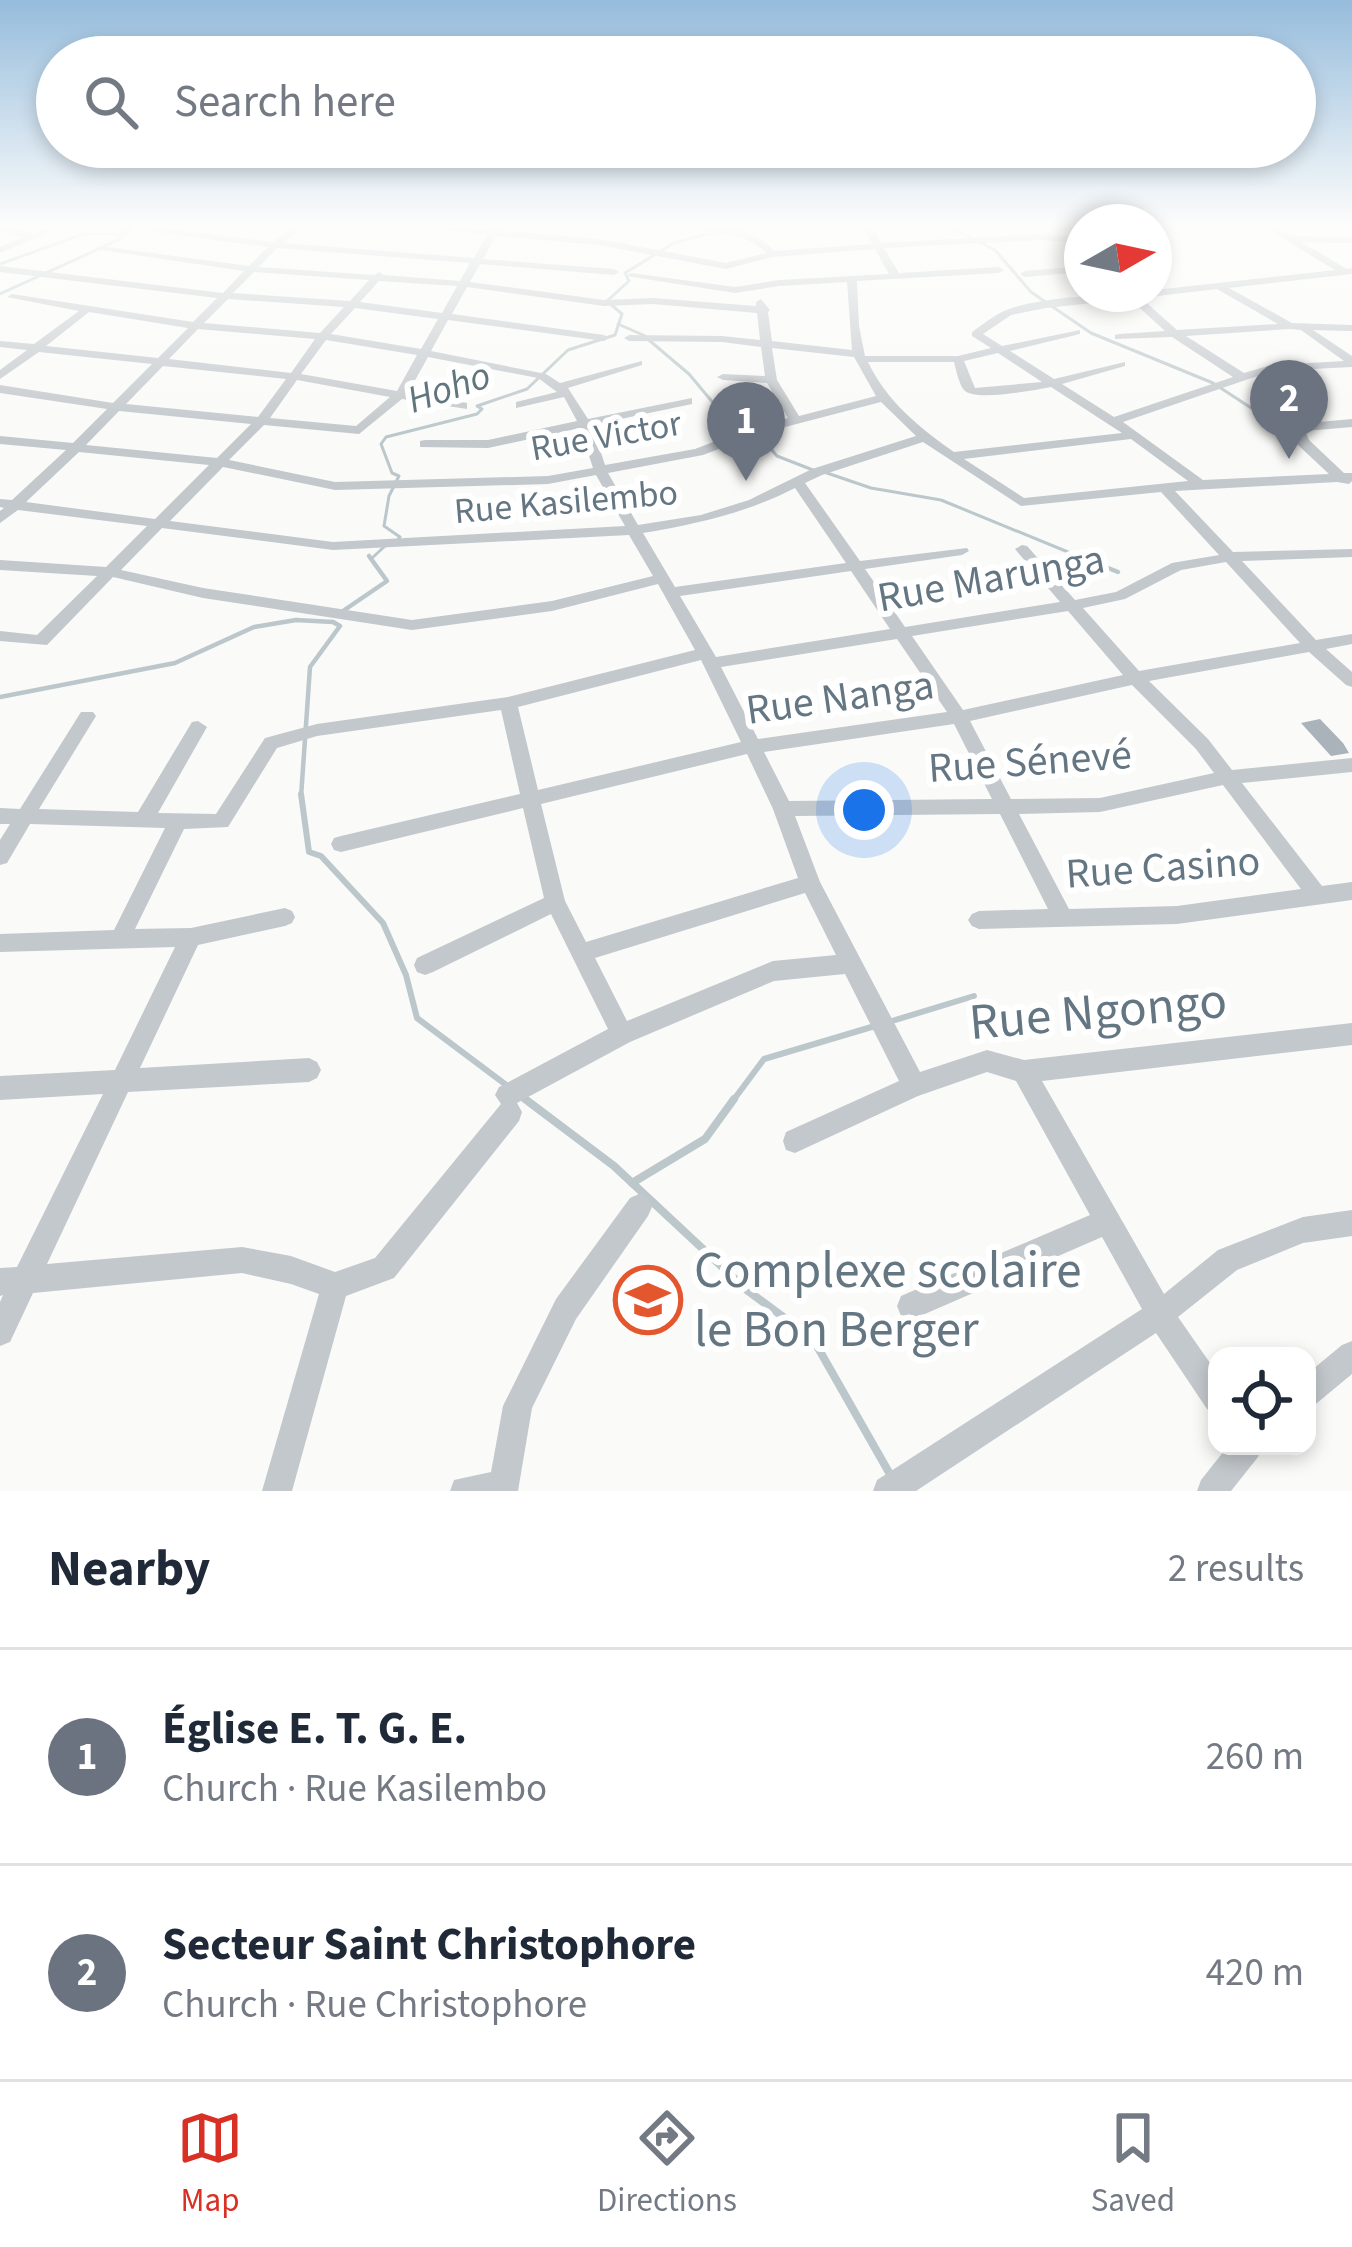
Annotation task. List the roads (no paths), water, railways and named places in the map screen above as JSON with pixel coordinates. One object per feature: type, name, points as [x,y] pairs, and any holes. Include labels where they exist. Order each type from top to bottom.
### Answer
[{"type":"street","points":[[216,295],[352,304],[604,338]]},
{"type":"street","points":[[0,636],[41,641],[264,418],[323,337],[363,295]]},
{"type":"street","points":[[0,389],[116,407],[358,430],[401,394],[460,295]]},
{"type":"street","points":[[545,295],[608,303],[765,310]]},
{"type":"street","points":[[758,295],[765,310],[771,380],[795,420]]},
{"type":"street","points":[[854,295],[860,357],[883,398],[927,437],[1021,502],[1200,484],[1348,481]]},
{"type":"street","points":[[1234,295],[1290,326]]},
{"type":"street","points":[[0,519],[7,504],[74,450],[226,296]]},
{"type":"street","points":[[11,298],[197,326],[323,337],[538,374],[563,390],[585,424],[601,473],[708,658],[783,809],[810,884],[914,1086]]},
{"type":"street","points":[[1064,304],[1008,313],[976,334],[1134,435],[1200,484]]},
{"type":"street","points":[[0,376],[85,311]]},
{"type":"street","points":[[1151,312],[1175,334],[1240,376]]},
{"type":"street","points":[[1119,337],[1290,326],[1352,328]]},
{"type":"street","points":[[1304,328],[1352,362]]},
{"type":"street","points":[[629,338],[766,344],[860,357],[958,359],[994,347],[1076,332]]},
{"type":"street","points":[[0,344],[297,377],[463,406]]},
{"type":"street","points":[[958,359],[970,392],[1050,385],[1121,364]]},
{"type":"street","points":[[1111,422],[1271,368],[1352,362]]},
{"type":"street","name":"Rue Victor","points":[[520,405],[638,363]]},
{"type":"street","name":"Rue Victor","points":[[723,377],[771,380]]},
{"type":"street","name":"Rue Victor","points":[[0,440],[219,462],[335,486],[548,480],[601,473],[883,398]]},
{"type":"street","name":"Rue Victor","points":[[425,444],[488,443],[688,401]]},
{"type":"street","points":[[1348,481],[1303,442],[1297,428],[1352,423]]},
{"type":"street","points":[[954,456],[1134,435]]},
{"type":"street","name":"Rue Kasilembo","points":[[7,504],[333,546],[634,530],[703,519],[927,437]]},
{"type":"street","points":[[798,482],[959,717],[1063,915]]},
{"type":"street","points":[[1166,489],[1313,647],[1352,681]]},
{"type":"street","points":[[1022,549],[1069,607],[1202,744],[1316,894]]},
{"type":"street","points":[[0,565],[110,572],[412,625],[668,585],[962,550]]},
{"type":"street","name":"Rue Marunga","points":[[178,821],[221,823],[271,743],[317,730],[508,703],[708,658],[1069,607],[1120,596],[1177,566],[1232,557],[1352,553]]},
{"type":"street","name":"Rue Nanga","points":[[341,844],[750,747],[959,717],[1135,678],[1352,639]]},
{"type":"street","points":[[508,703],[555,902],[622,1034]]},
{"type":"street","points":[[0,857],[86,716]]},
{"type":"street","points":[[143,821],[198,728]]},
{"type":"street","name":"Rue Sénevé","points":[[783,809],[1100,805],[1224,778],[1352,764]]},
{"type":"street","points":[[0,816],[178,821],[120,939]]},
{"type":"street","points":[[580,953],[810,884]]},
{"type":"street","name":"Rue Casino","points":[[980,920],[1177,915],[1352,891]]},
{"type":"street","points":[[425,965],[555,902]]},
{"type":"street","points":[[0,943],[191,937],[285,917]]},
{"type":"street","points":[[0,1332],[13,1282],[191,937]]},
{"type":"street","points":[[13,1282],[242,1260],[335,1286],[384,1268],[512,1097],[622,1034],[772,971],[849,964]]},
{"type":"street","name":"Rue Ngongo","points":[[795,1141],[914,1086],[987,1061],[1024,1072],[1352,1034]]},
{"type":"street","points":[[0,1088],[309,1070]]},
{"type":"street","points":[[1024,1072],[1160,1314],[1208,1386]]},
{"type":"street","points":[[465,1491],[503,1488],[518,1406],[566,1310],[639,1208]]},
{"type":"street","points":[[911,1306],[1108,1221]]},
{"type":"street","points":[[896,1485],[1160,1314],[1228,1259],[1303,1230],[1352,1223]]},
{"type":"street","points":[[277,1491],[335,1286]]},
{"type":"street","points":[[1316,1385],[1352,1355]]},
{"type":"street","points":[[1212,1491],[1239,1455]]},
{"type":"waterway","name":"Hoho","points":[[614,295],[607,301],[622,314],[619,324]]},
{"type":"waterway","points":[[1035,295],[1091,333],[1213,383],[1265,417]]},
{"type":"waterway","name":"Hoho","points":[[396,542],[400,537],[384,526],[389,496],[399,476],[392,473],[381,444],[386,437],[477,414],[482,409],[477,406],[527,389],[568,350],[615,335],[619,324]]},
{"type":"waterway","points":[[619,324],[643,335],[689,374],[730,423],[758,434],[777,456],[813,470]]},
{"type":"waterway","points":[[824,472],[871,488],[941,500],[1085,559]]},
{"type":"waterway","name":"Hoho","points":[[371,559],[385,546]]},
{"type":"waterway","points":[[1078,556],[1118,572]]},
{"type":"waterway","name":"Hoho","points":[[340,613],[387,581],[371,559]]},
{"type":"waterway","name":"Hoho","points":[[0,697],[175,663],[254,627],[296,620],[333,622],[340,626],[310,667],[301,795]]},
{"type":"waterway","points":[[301,795],[309,852],[321,856],[383,923],[406,975],[417,1018],[509,1087]]},
{"type":"waterway","points":[[892,1021],[974,996]]},
{"type":"waterway","points":[[732,1102],[764,1059],[875,1026]]},
{"type":"waterway","points":[[523,1098],[529,1102]]},
{"type":"waterway","points":[[525,1099],[529,1102]]},
{"type":"waterway","points":[[632,1183],[705,1139],[734,1099]]},
{"type":"waterway","points":[[529,1102],[632,1183]]},
{"type":"waterway","points":[[632,1183],[748,1291],[813,1339],[891,1476]]},
{"type":"place","name":"Secteur Saint Christophore","points":[[1289,459]]},
{"type":"place","name":"Église E. T. G. E.","points":[[746,481]]},
{"type":"place","name":"Complexe scolaire le Bon Berger","points":[[648,1300]]}]
